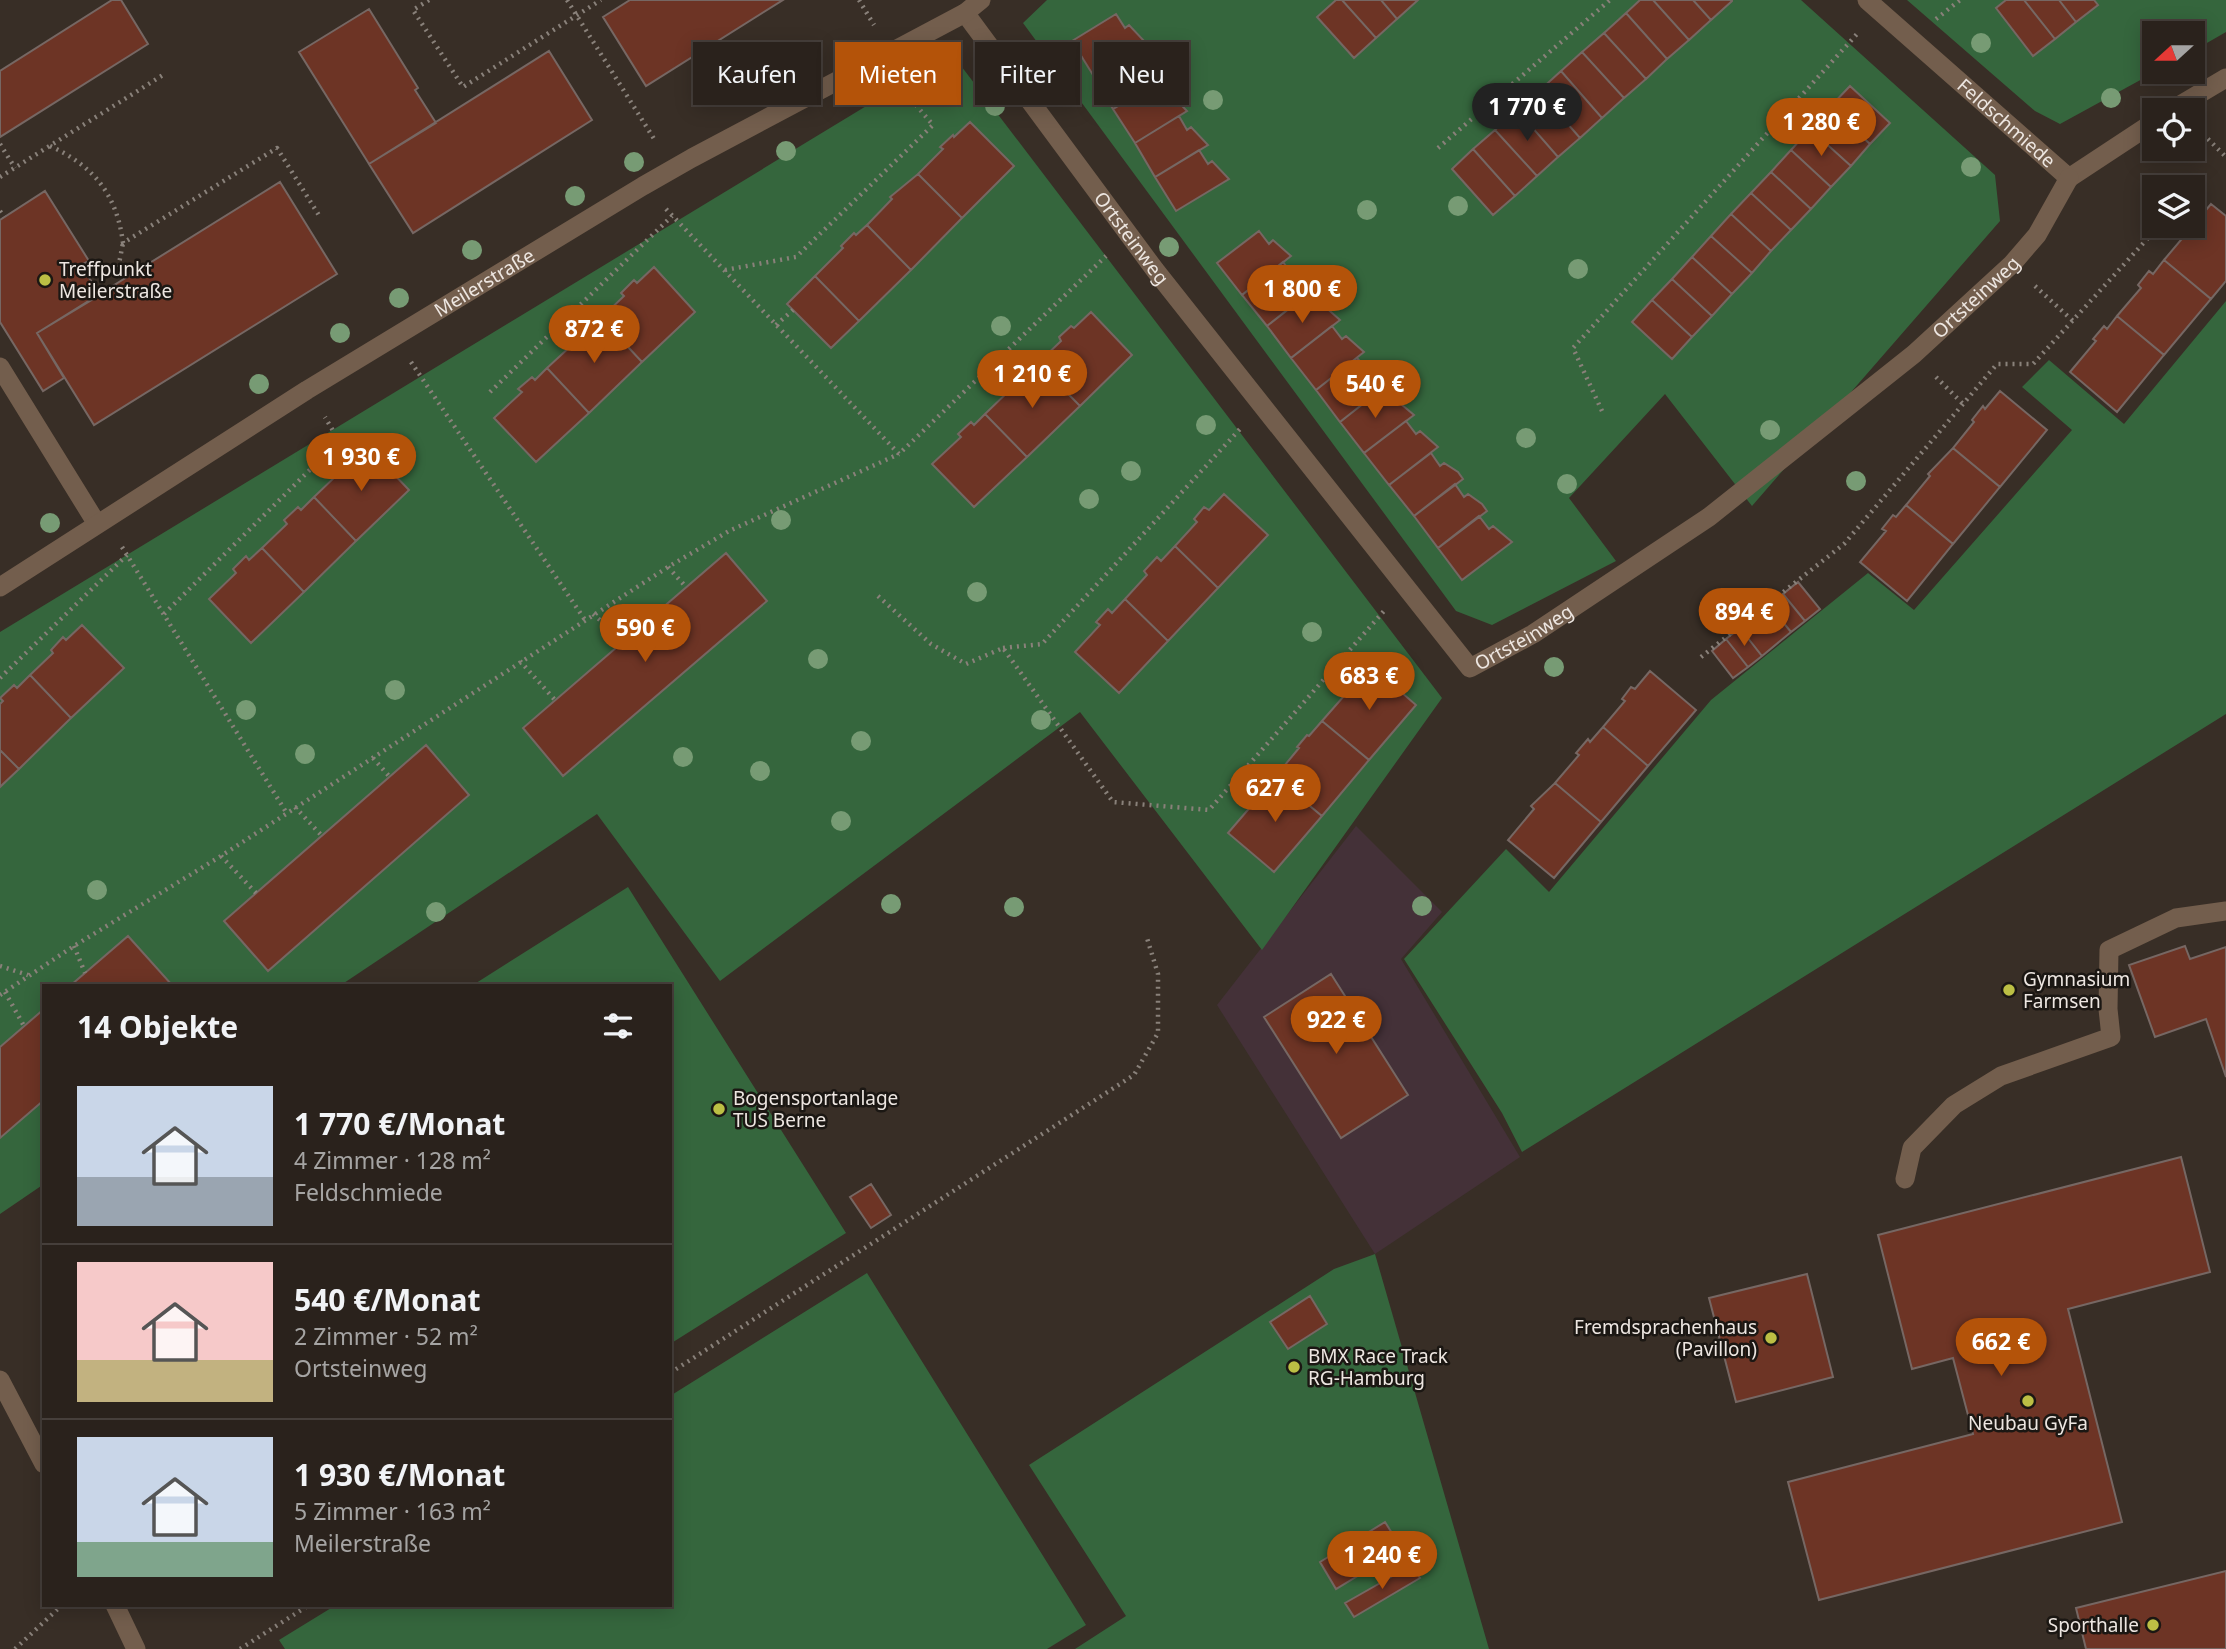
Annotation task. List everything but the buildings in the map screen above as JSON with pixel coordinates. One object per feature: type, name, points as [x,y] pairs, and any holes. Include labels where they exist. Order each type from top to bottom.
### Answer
[{"type":"street","name":"Meilerstraße","points":[[911,42],[965,13],[981,0]]},
{"type":"street","name":"Feldschmiede","points":[[1873,5],[2068,178],[2142,130]]},
{"type":"street","name":"Ortsteinweg","points":[[965,13],[1129,234],[1470,668],[1533,634],[1709,517],[1914,354],[2012,264],[2037,235],[2068,178]]},
{"type":"street","points":[[2192,98],[2226,78]]},
{"type":"street","name":"Meilerstraße","points":[[0,587],[307,390],[643,186],[835,82]]},
{"type":"street","points":[[0,367],[101,522]]},
{"type":"street","points":[[1905,1179],[1912,1148],[1954,1105],[2001,1076],[2111,1037],[2108,1009],[2109,950],[2176,918],[2226,911]]},
{"type":"street","points":[[0,1380],[42,1461]]},
{"type":"street","points":[[116,1607],[136,1649]]},
{"type":"path","points":[[429,0],[413,10],[463,88],[601,0]]},
{"type":"path","points":[[567,0],[672,169]]},
{"type":"path","points":[[1437,148],[1610,0]]},
{"type":"path","points":[[1602,411],[1573,348],[1873,5]]},
{"type":"path","points":[[0,177],[163,75]]},
{"type":"path","points":[[724,271],[796,257],[933,125],[916,105]]},
{"type":"path","points":[[2205,135],[2226,157]]},
{"type":"path","points":[[0,144],[15,168]]},
{"type":"path","points":[[50,146],[86,166],[113,203],[121,226],[123,243],[117,274]]},
{"type":"path","points":[[123,243],[276,148],[320,216]]},
{"type":"path","points":[[643,186],[899,454]]},
{"type":"path","points":[[0,211],[4,217]]},
{"type":"path","points":[[490,392],[672,216]]},
{"type":"path","points":[[24,1026],[2,994],[74,946],[221,856],[667,567],[729,531],[899,454],[1129,234]]},
{"type":"path","points":[[1701,657],[1844,544],[1997,364],[2034,364],[2148,238]]},
{"type":"path","points":[[2012,264],[2073,321]]},
{"type":"path","points":[[776,325],[793,310]]},
{"type":"path","points":[[395,338],[585,620]]},
{"type":"path","points":[[164,614],[339,441],[307,390]]},
{"type":"path","points":[[877,596],[931,644],[966,664],[1003,648],[1042,644],[1262,405]]},
{"type":"path","points":[[101,522],[127,555],[286,813]]},
{"type":"path","points":[[0,678],[127,555]]},
{"type":"path","points":[[667,567],[686,587]]},
{"type":"path","points":[[1003,648],[1113,802],[1209,810],[1406,587]]},
{"type":"path","points":[[593,614],[624,641]]},
{"type":"path","points":[[520,661],[555,700]]},
{"type":"path","points":[[373,758],[390,776]]},
{"type":"path","points":[[295,807],[322,836]]},
{"type":"path","points":[[221,856],[256,892]]},
{"type":"path","points":[[672,1372],[1134,1075],[1158,1032],[1158,974],[1147,938]]},
{"type":"path","points":[[74,946],[85,973]]},
{"type":"path","points":[[0,966],[29,976]]},
{"type":"path","points":[[15,1649],[60,1607]]},
{"type":"path","points":[[240,1649],[306,1607]]},
{"type":"shaded area","points":[[1356,826],[1442,912],[1401,959],[1520,1157],[1375,1254],[1217,1005]]},
{"type":"green space","points":[[1047,0],[1801,0],[1995,175],[2000,221],[1752,506],[1665,394],[1569,498],[1616,561],[1492,625],[1456,611],[1080,100],[1080,42],[1037,42],[1023,23]]},
{"type":"green space","points":[[1907,0],[2226,0],[2226,32],[2205,44],[2205,21],[2142,21],[2142,79],[2060,124],[2035,111]]},
{"type":"green space","points":[[961,66],[975,84],[975,105],[991,105],[1442,698],[1262,950],[1080,712],[720,981],[597,814],[342,984],[42,984],[42,1185],[0,1214],[0,632],[868,105],[961,105]]},
{"type":"green space","points":[[2226,301],[2226,714],[1522,1152],[1502,1113],[1404,959],[1506,849],[1549,892],[1711,700],[1868,573],[1914,610],[2072,430],[2022,387],[2049,360],[2124,424]]},
{"type":"green space","name":"Bogensportanlage TUS Berne","points":[[628,887],[846,1233],[672,1343],[672,984],[475,984]]},
{"type":"green space","name":"BMX Race Track RG-Hamburg","points":[[1375,1254],[1489,1649],[1075,1649],[1126,1616],[1029,1465],[1334,1269]]},
{"type":"green space","points":[[867,1273],[1086,1625],[1047,1649],[285,1649],[279,1640],[333,1607],[672,1607],[672,1395]]},
{"type":"place","name":"Treffpunkt Meilerstraße","points":[[45,280]]},
{"type":"place","name":"Gymnasium Farmsen","points":[[2009,990]]},
{"type":"place","name":"Bogensportanlage TUS Berne","points":[[719,1109]]},
{"type":"place","name":"Fremdsprachenhaus (Pavillon)","points":[[1771,1338]]},
{"type":"place","name":"BMX Race Track RG-Hamburg","points":[[1294,1367]]},
{"type":"place","name":"Neubau GyFa","points":[[2028,1401]]},
{"type":"place","name":"Sporthalle","points":[[2153,1625]]}]
